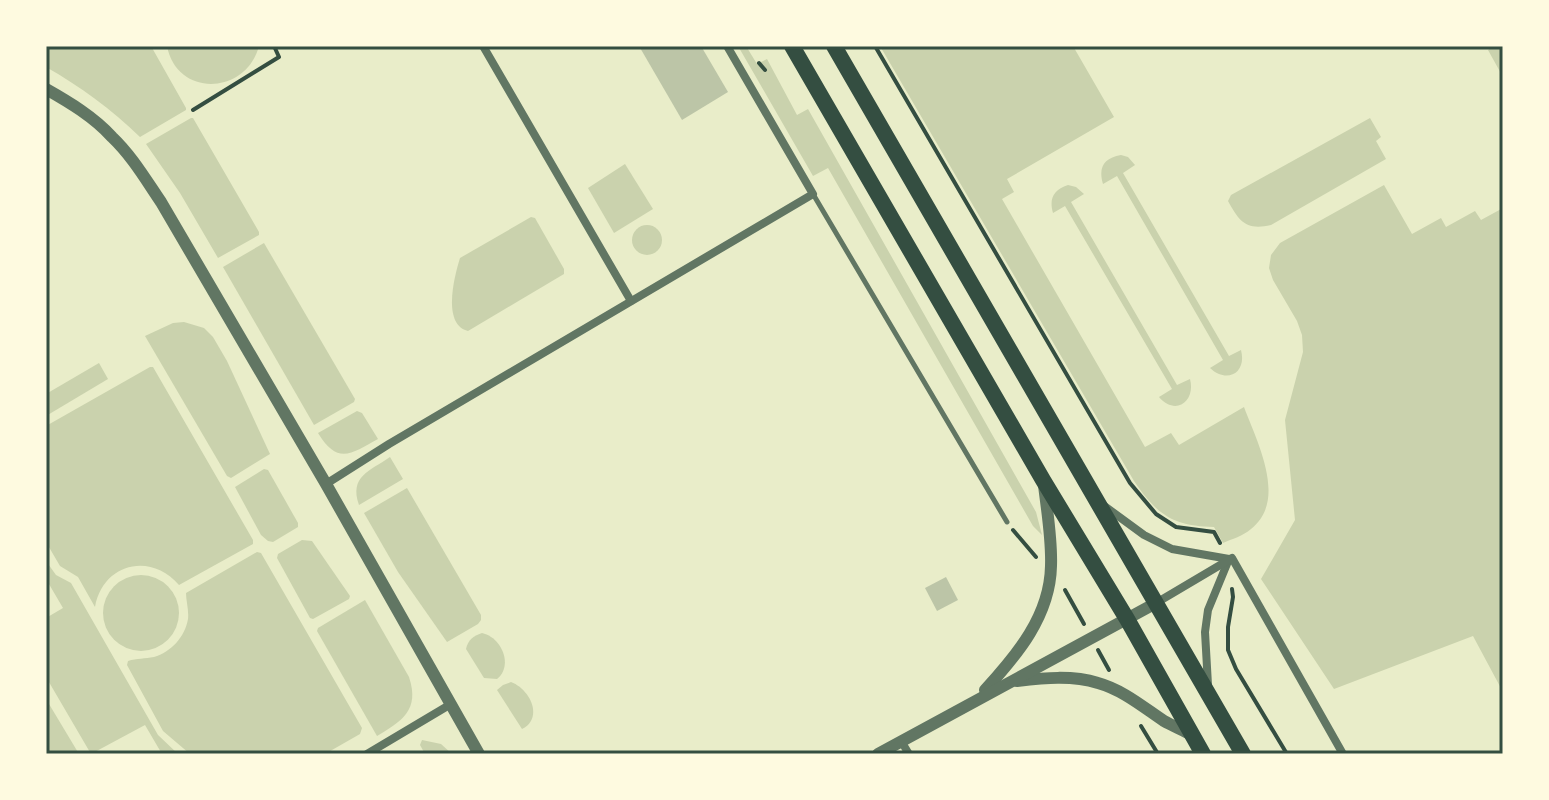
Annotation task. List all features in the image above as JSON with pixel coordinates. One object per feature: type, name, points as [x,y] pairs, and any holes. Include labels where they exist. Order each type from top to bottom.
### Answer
[{"type":"main road","points":[[792,46],[1203,754]]},
{"type":"main road","points":[[834,46],[1243,754]]},
{"type":"street","points":[[483,46],[631,301]]},
{"type":"street","points":[[326,484],[813,194],[727,46]]},
{"type":"street","points":[[46,89],[110,134],[140,170],[170,216],[479,754]]},
{"type":"street","points":[[977,698],[1023,647],[1044,605],[1051,563],[1043,480]]},
{"type":"street","points":[[1096,500],[1144,535],[1172,549],[1232,558],[1343,754]]},
{"type":"street","points":[[878,754],[1156,603],[1229,559]]},
{"type":"street","points":[[1209,696],[1205,632],[1208,610],[1229,559]]},
{"type":"street","points":[[1010,681],[1062,678],[1100,683],[1192,735]]},
{"type":"street","points":[[367,754],[451,704]]},
{"type":"street","points":[[901,741],[909,754]]},
{"type":"lane","points":[[813,194],[1007,522]]},
{"type":"path","points":[[193,110],[279,57],[274,46]]},
{"type":"path","points":[[875,46],[1130,483],[1156,514],[1176,527],[1214,532],[1229,559],[1233,597],[1228,650],[1236,669],[1287,754]]},
{"type":"path","points":[[759,63],[765,70]]},
{"type":"path","points":[[1145,732],[1158,754]]},
{"type":"green space","points":[[46,46],[151,46],[186,110],[140,137],[95,99],[46,67]]},
{"type":"green space","points":[[167,46],[259,46],[252,62],[241,74],[212,84],[197,82],[184,75],[173,63]]},
{"type":"green space","points":[[738,46],[746,46],[757,64],[767,59],[797,115],[808,109],[1036,512],[1042,535],[1033,526],[828,168],[813,176]]},
{"type":"green space","points":[[880,46],[1073,46],[1114,117],[1007,179],[1014,192],[1002,199],[1145,447],[1171,433],[1179,445],[1244,407],[1262,453],[1268,487],[1262,517],[1248,531],[1223,543],[1214,527],[1177,521],[1159,510],[1142,493]]},
{"type":"green space","points":[[1503,46],[1503,77],[1488,50]]},
{"type":"green space","points":[[191,118],[259,232],[259,235],[218,258],[180,193],[146,144]]},
{"type":"green space","points":[[1370,118],[1381,137],[1376,141],[1386,159],[1271,225],[1255,227],[1244,223],[1236,214],[1228,201],[1231,195]]},
{"type":"green space","points":[[1128,157],[1135,165],[1123,173],[1229,356],[1241,350],[1241,365],[1234,374],[1223,375],[1210,368],[1223,360],[1117,176],[1103,184],[1101,173],[1104,164],[1110,158]]},
{"type":"green space","points":[[625,164],[653,209],[614,233],[588,188]]},
{"type":"green space","points":[[1068,185],[1084,194],[1071,202],[1177,385],[1190,379],[1190,394],[1183,404],[1171,405],[1159,397],[1172,389],[1065,206],[1053,213],[1053,196]]},
{"type":"green space","points":[[1384,185],[1412,234],[1441,218],[1446,227],[1475,211],[1481,220],[1503,208],[1503,692],[1473,636],[1334,689],[1261,579],[1295,520],[1285,420],[1303,352],[1297,321],[1269,268],[1271,255],[1280,243]]},
{"type":"green space","points":[[531,217],[535,218],[564,274],[468,331],[460,327],[452,310],[452,299],[460,258]]},
{"type":"green space","points":[[647,225],[658,229],[662,240],[658,251],[647,255],[636,251],[632,240],[636,229]]},
{"type":"green space","points":[[264,243],[355,399],[314,425],[223,267]]},
{"type":"green space","points":[[184,322],[204,328],[213,337],[270,454],[231,478],[145,336],[173,323]]},
{"type":"green space","points":[[99,363],[108,379],[46,416],[46,394]]},
{"type":"green space","points":[[153,367],[253,544],[179,585],[155,568],[130,567],[108,580],[95,607],[78,577],[60,566],[46,542],[46,426]]},
{"type":"green space","points":[[357,411],[362,413],[378,439],[346,454],[332,450],[318,433]]},
{"type":"green space","points":[[390,457],[403,479],[359,505],[359,481]]},
{"type":"green space","points":[[264,469],[268,470],[298,523],[298,527],[273,542],[261,535],[235,487]]},
{"type":"green space","points":[[407,488],[481,615],[478,624],[447,642],[398,572],[364,513]]},
{"type":"green space","points":[[302,540],[312,541],[350,596],[313,619],[277,558],[278,554]]},
{"type":"green space","points":[[257,552],[261,553],[362,728],[360,734],[325,754],[190,754],[163,731],[127,665],[128,661],[154,657],[171,648],[186,626],[186,593]]},
{"type":"green space","points":[[46,561],[56,575],[71,583],[158,735],[178,754],[162,754],[145,725],[91,754],[46,677],[46,618],[63,608],[46,579]]},
{"type":"green space","points":[[141,575],[156,578],[168,586],[176,598],[179,613],[176,628],[168,640],[156,648],[141,651],[126,648],[114,640],[106,628],[103,613],[106,598],[114,586],[126,578]]},
{"type":"green space","points":[[365,600],[409,677],[412,688],[406,713],[377,736],[317,631]]},
{"type":"green space","points":[[482,633],[495,640],[503,652],[504,666],[497,679],[484,678],[466,649],[471,639]]},
{"type":"green space","points":[[511,682],[524,691],[532,704],[532,718],[522,729],[497,690]]},
{"type":"green space","points":[[46,699],[79,754],[46,754]]},
{"type":"green space","points":[[422,740],[441,744],[452,754],[425,754],[420,745]]},
{"type":"building","points":[[639,46],[701,46],[728,92],[682,120]]},
{"type":"building","points":[[946,577],[958,600],[937,611],[925,588]]}]
